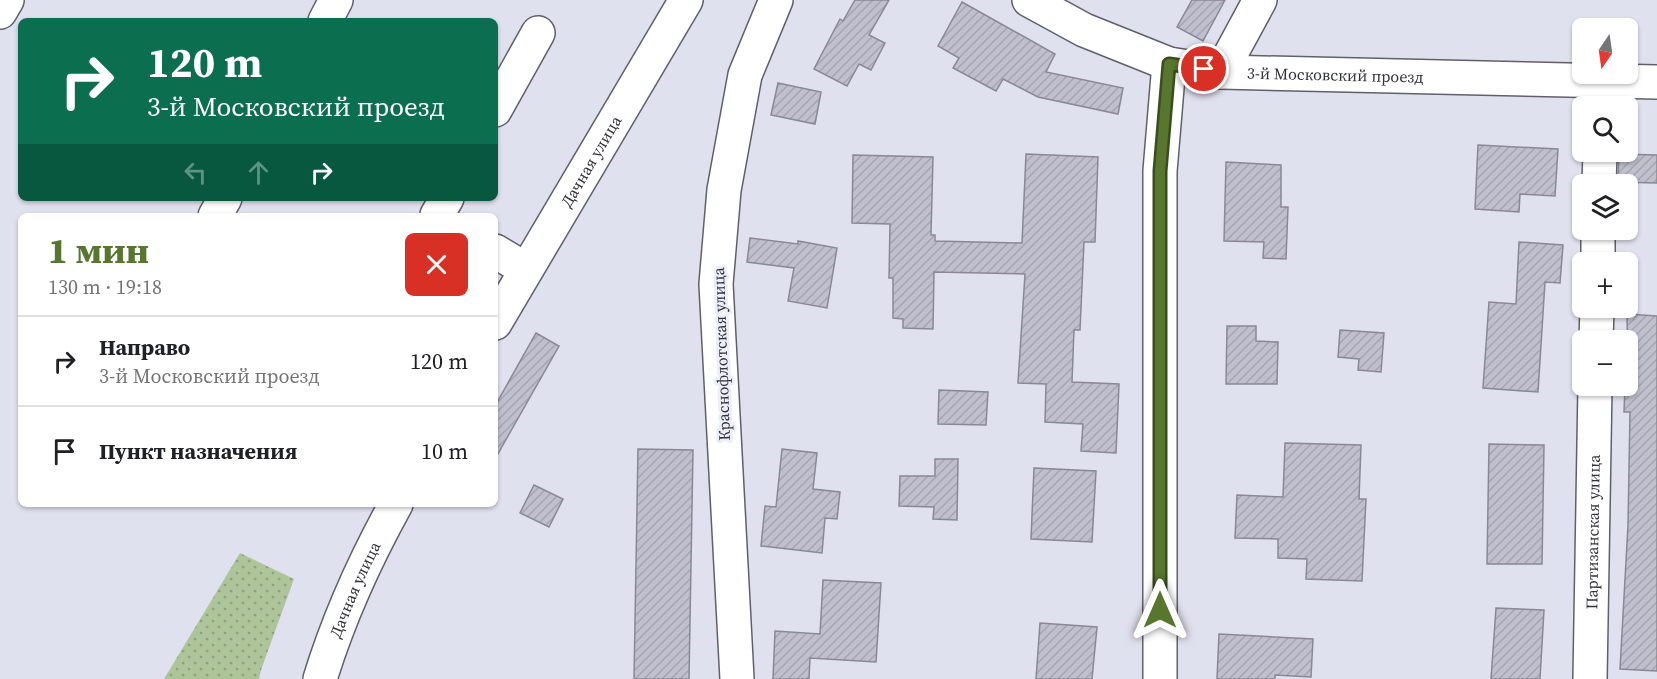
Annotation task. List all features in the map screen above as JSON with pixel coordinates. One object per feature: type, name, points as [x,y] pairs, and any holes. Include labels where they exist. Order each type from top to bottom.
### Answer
[{"type":"street","points":[[0,12],[7,0]]},
{"type":"street","points":[[327,18],[336,0]]},
{"type":"street","name":"Дачная улица","points":[[498,318],[686,0]]},
{"type":"street","name":"Краснофлотская улица","points":[[737,679],[716,284],[724,190],[745,75],[776,0]]},
{"type":"street","name":"3-й Московский проезд","points":[[1029,0],[1084,30],[1169,64],[1221,72],[1601,94],[1657,82]]},
{"type":"street","points":[[1221,72],[1260,0]]},
{"type":"street","points":[[498,105],[538,33]]},
{"type":"street","points":[[1160,679],[1160,171],[1169,64]]},
{"type":"street","points":[[498,253],[525,269]]},
{"type":"street","name":"Партизанская улица","points":[[1590,679],[1595,396]]},
{"type":"street","name":"Дачная улица","points":[[320,679],[355,583],[394,507]]},
{"type":"green space","points":[[240,553],[294,579],[259,679],[164,679]]},
{"type":"building","points":[[855,0],[889,0],[869,35],[885,43],[871,70],[859,64],[847,86],[814,69],[840,19],[843,21]]},
{"type":"building","points":[[1192,0],[1225,0],[1203,41],[1177,27]]},
{"type":"building","points":[[962,2],[1055,54],[1046,72],[1123,88],[1118,114],[1038,97],[1003,79],[996,91],[953,68],[959,58],[938,46]]},
{"type":"building","points":[[778,83],[821,92],[815,124],[771,115]]},
{"type":"building","points":[[1478,145],[1558,149],[1555,196],[1520,194],[1519,212],[1475,209]]},
{"type":"building","points":[[1026,154],[1098,157],[1095,242],[1084,242],[1080,330],[1074,330],[1072,382],[1119,384],[1116,453],[1081,451],[1083,424],[1045,422],[1046,384],[1018,383],[1025,274],[934,272],[933,329],[903,328],[903,319],[893,318],[893,278],[889,278],[890,224],[852,223],[853,155],[933,157],[931,235],[935,235],[935,241],[1022,243]]},
{"type":"building","points":[[1638,154],[1657,155],[1657,183],[1638,183],[1638,174],[1618,174],[1619,162],[1638,162]]},
{"type":"building","points":[[1226,162],[1281,165],[1281,207],[1288,207],[1286,259],[1263,258],[1264,242],[1224,241]]},
{"type":"building","points":[[750,238],[798,244],[798,241],[837,248],[827,308],[788,301],[794,268],[747,262]]},
{"type":"building","points":[[1519,242],[1563,245],[1560,283],[1545,282],[1538,392],[1483,388],[1489,302],[1516,304]]},
{"type":"building","points":[[1638,315],[1657,316],[1657,671],[1620,669],[1628,525],[1630,412],[1624,412],[1625,396],[1638,396],[1638,330],[1627,330],[1627,318],[1638,318]]},
{"type":"building","points":[[1227,326],[1256,326],[1256,341],[1278,342],[1277,384],[1226,384]]},
{"type":"building","points":[[1340,330],[1384,333],[1381,372],[1358,370],[1359,359],[1338,357]]},
{"type":"building","points":[[536,333],[559,346],[498,454],[498,401]]},
{"type":"building","points":[[939,390],[988,392],[986,425],[938,424]]},
{"type":"building","points":[[1285,443],[1361,445],[1359,499],[1366,499],[1362,581],[1306,579],[1307,559],[1278,558],[1278,539],[1235,538],[1237,495],[1283,497]]},
{"type":"building","points":[[1489,444],[1544,445],[1542,564],[1487,564]]},
{"type":"building","points":[[638,449],[693,450],[689,679],[634,679]]},
{"type":"building","points":[[782,449],[817,453],[813,489],[840,492],[837,519],[825,518],[822,553],[761,546],[765,506],[776,507]]},
{"type":"building","points":[[935,459],[958,459],[957,520],[933,519],[934,507],[899,506],[900,476],[935,476]]},
{"type":"building","points":[[1034,468],[1096,471],[1092,542],[1031,539]]},
{"type":"building","points":[[534,485],[563,499],[549,527],[520,513]]},
{"type":"building","points":[[823,580],[881,583],[876,662],[810,658],[809,679],[773,679],[775,631],[820,634]]},
{"type":"building","points":[[1496,608],[1544,610],[1540,679],[1491,679]]},
{"type":"building","points":[[1040,623],[1097,627],[1092,679],[1036,679]]},
{"type":"building","points":[[1219,634],[1313,639],[1311,677],[1275,675],[1275,679],[1217,679]]},
{"type":"route","points":[[1160,610],[1160,171],[1163,114],[1169,64],[1204,69]]}]
